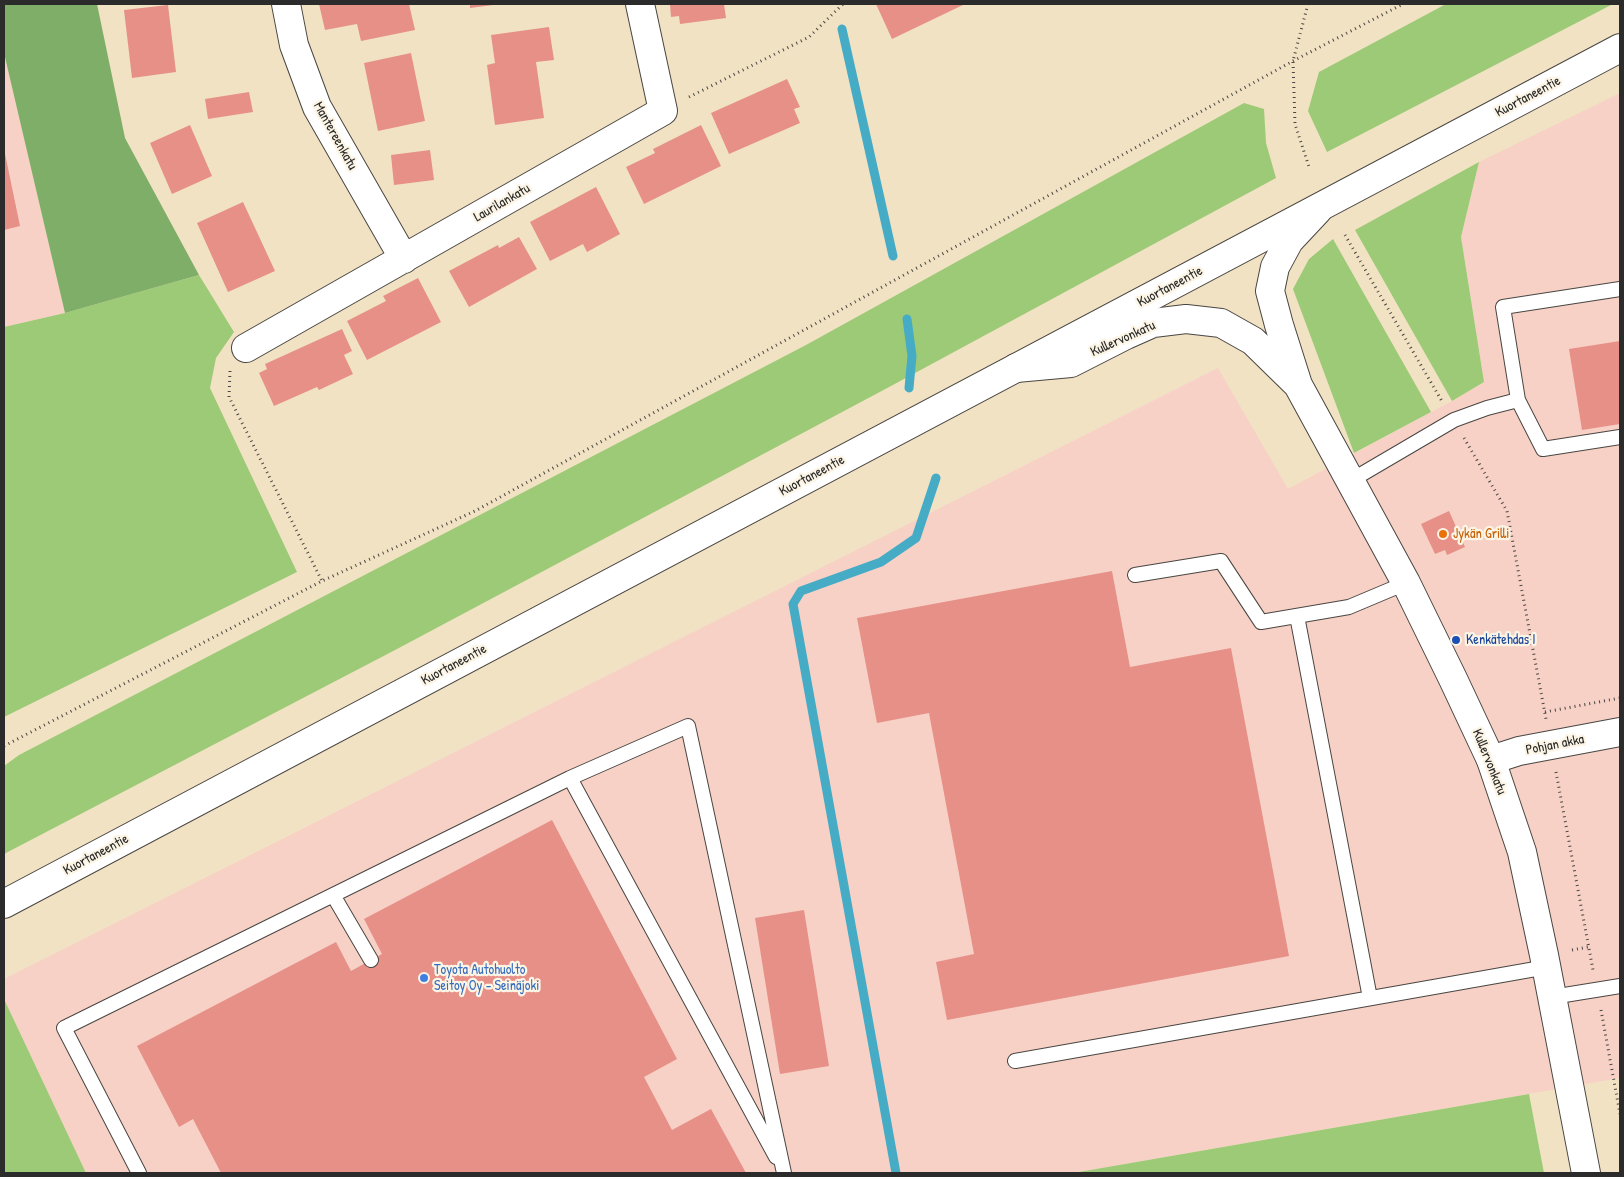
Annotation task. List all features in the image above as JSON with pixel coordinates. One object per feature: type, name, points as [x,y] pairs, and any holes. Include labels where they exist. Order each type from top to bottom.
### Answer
[{"type":"main road","name":"Mantereenkatu","points":[[286,4],[294,44],[317,107],[404,259]]},
{"type":"main road","points":[[640,4],[663,111]]},
{"type":"main road","name":"Kuortaneentie","points":[[4,904],[1620,48]]},
{"type":"main road","name":"Laurilankatu","points":[[246,348],[663,111]]},
{"type":"main road","name":"Kullervonkatu","points":[[1319,209],[1289,241],[1275,267],[1270,291],[1298,385],[1406,583],[1491,760],[1522,852],[1586,1173]]},
{"type":"main road","name":"Kullervonkatu","points":[[1016,368],[1071,363],[1153,323],[1186,319],[1221,323],[1253,342],[1298,385]]},
{"type":"main road","name":"Pohjan akka","points":[[1491,760],[1519,751],[1620,732]]},
{"type":"lane","points":[[1620,289],[1503,307],[1518,400],[1543,449],[1620,437]]},
{"type":"lane","points":[[1350,481],[1454,420],[1487,408],[1518,400]]},
{"type":"lane","points":[[1136,575],[1221,561],[1261,622],[1349,608],[1406,583]]},
{"type":"lane","points":[[1297,616],[1370,998]]},
{"type":"lane","points":[[139,1173],[64,1028],[570,778],[688,726],[784,1172]]},
{"type":"lane","points":[[570,778],[784,1172]]},
{"type":"lane","points":[[333,894],[371,960]]},
{"type":"lane","points":[[1015,1061],[1546,967]]},
{"type":"lane","points":[[1552,997],[1620,986]]},
{"type":"path","points":[[663,111],[809,37],[843,4]]},
{"type":"path","points":[[1308,4],[1293,61],[1295,124],[1309,167]]},
{"type":"path","points":[[4,746],[322,581],[475,511],[1293,61],[1403,4]]},
{"type":"path","points":[[1345,235],[1507,511],[1620,1114]]},
{"type":"path","points":[[246,348],[230,371],[229,397],[322,581]]},
{"type":"path","points":[[1545,712],[1620,698]]},
{"type":"shaded area","points":[[4,53],[65,313],[4,327]]},
{"type":"shaded area","points":[[1620,93],[1620,1078],[1073,1173],[86,1173],[4,999],[4,979],[1218,368],[1288,489],[1452,401],[1484,382],[1461,237],[1479,162]]},
{"type":"green space","points":[[4,4],[97,4],[125,138],[199,275],[65,313],[4,53]]},
{"type":"green space","points":[[1446,4],[1613,4],[1327,152],[1308,111],[1319,72]]},
{"type":"green space","points":[[1244,103],[1264,109],[1266,143],[1276,178],[891,386],[397,649],[4,854],[4,766],[19,755],[806,345]]},
{"type":"green space","points":[[1479,162],[1461,237],[1484,382],[1452,401],[1355,230]]},
{"type":"green space","points":[[1333,239],[1431,412],[1354,453],[1293,289],[1309,259]]},
{"type":"green space","points":[[199,275],[234,332],[216,358],[210,388],[297,572],[4,717],[4,327],[65,313]]},
{"type":"green space","points":[[4,999],[86,1173],[4,1173]]},
{"type":"green space","points":[[1529,1094],[1544,1173],[1073,1173]]},
{"type":"building","points":[[319,4],[409,4],[415,30],[361,41],[357,24],[325,30]]},
{"type":"building","points":[[470,4],[493,4],[493,5],[470,8]]},
{"type":"building","points":[[670,4],[724,4],[726,18],[680,24],[679,16],[671,17]]},
{"type":"building","points":[[876,4],[965,4],[892,39]]},
{"type":"building","points":[[168,5],[176,72],[132,78],[124,10]]},
{"type":"building","points":[[549,27],[554,60],[536,62],[544,118],[495,125],[487,65],[495,63],[491,35]]},
{"type":"building","points":[[411,53],[425,121],[378,131],[364,63]]},
{"type":"building","points":[[787,79],[800,107],[794,109],[800,123],[729,154],[711,113]]},
{"type":"building","points":[[249,92],[253,112],[208,119],[205,99]]},
{"type":"building","points":[[190,125],[212,176],[172,194],[150,143]]},
{"type":"building","points":[[701,125],[721,166],[644,204],[626,167],[655,153],[653,149]]},
{"type":"building","points":[[4,149],[20,226],[4,230]]},
{"type":"building","points":[[430,150],[434,180],[394,185],[391,155]]},
{"type":"building","points":[[596,187],[620,234],[587,252],[583,244],[550,261],[530,222]]},
{"type":"building","points":[[243,202],[275,271],[228,292],[197,223]]},
{"type":"building","points":[[519,237],[537,269],[469,307],[449,271],[498,245],[499,248]]},
{"type":"building","points":[[418,278],[441,322],[367,360],[347,321],[386,301],[383,296]]},
{"type":"building","points":[[342,329],[352,351],[344,355],[353,374],[319,390],[317,387],[274,406],[259,373],[267,369],[265,364]]},
{"type":"building","points":[[1620,341],[1620,424],[1582,430],[1569,349]]},
{"type":"building","points":[[1449,511],[1465,547],[1447,555],[1445,550],[1435,554],[1421,524]]},
{"type":"building","points":[[1112,571],[1130,667],[1231,648],[1289,956],[947,1020],[936,962],[974,954],[929,713],[877,723],[857,618]]},
{"type":"building","points":[[552,820],[677,1059],[644,1077],[672,1130],[711,1109],[746,1173],[221,1173],[193,1119],[179,1127],[137,1046],[336,942],[351,971],[382,954],[364,919]]},
{"type":"building","points":[[804,910],[829,1066],[780,1074],[755,918]]},
{"type":"waterway","points":[[842,29],[893,256]]},
{"type":"waterway","points":[[907,319],[912,356],[909,388]]},
{"type":"waterway","points":[[896,1173],[793,604],[801,591],[881,562],[916,538],[936,478]]},
{"type":"place","name":"Jykän Grilli","points":[[1443,534]]},
{"type":"place","name":"Kenkätehdas I","points":[[1456,640]]},
{"type":"place","name":"Toyota Autohuolto Seitoy Oy - Seinäjoki","points":[[424,978]]}]
